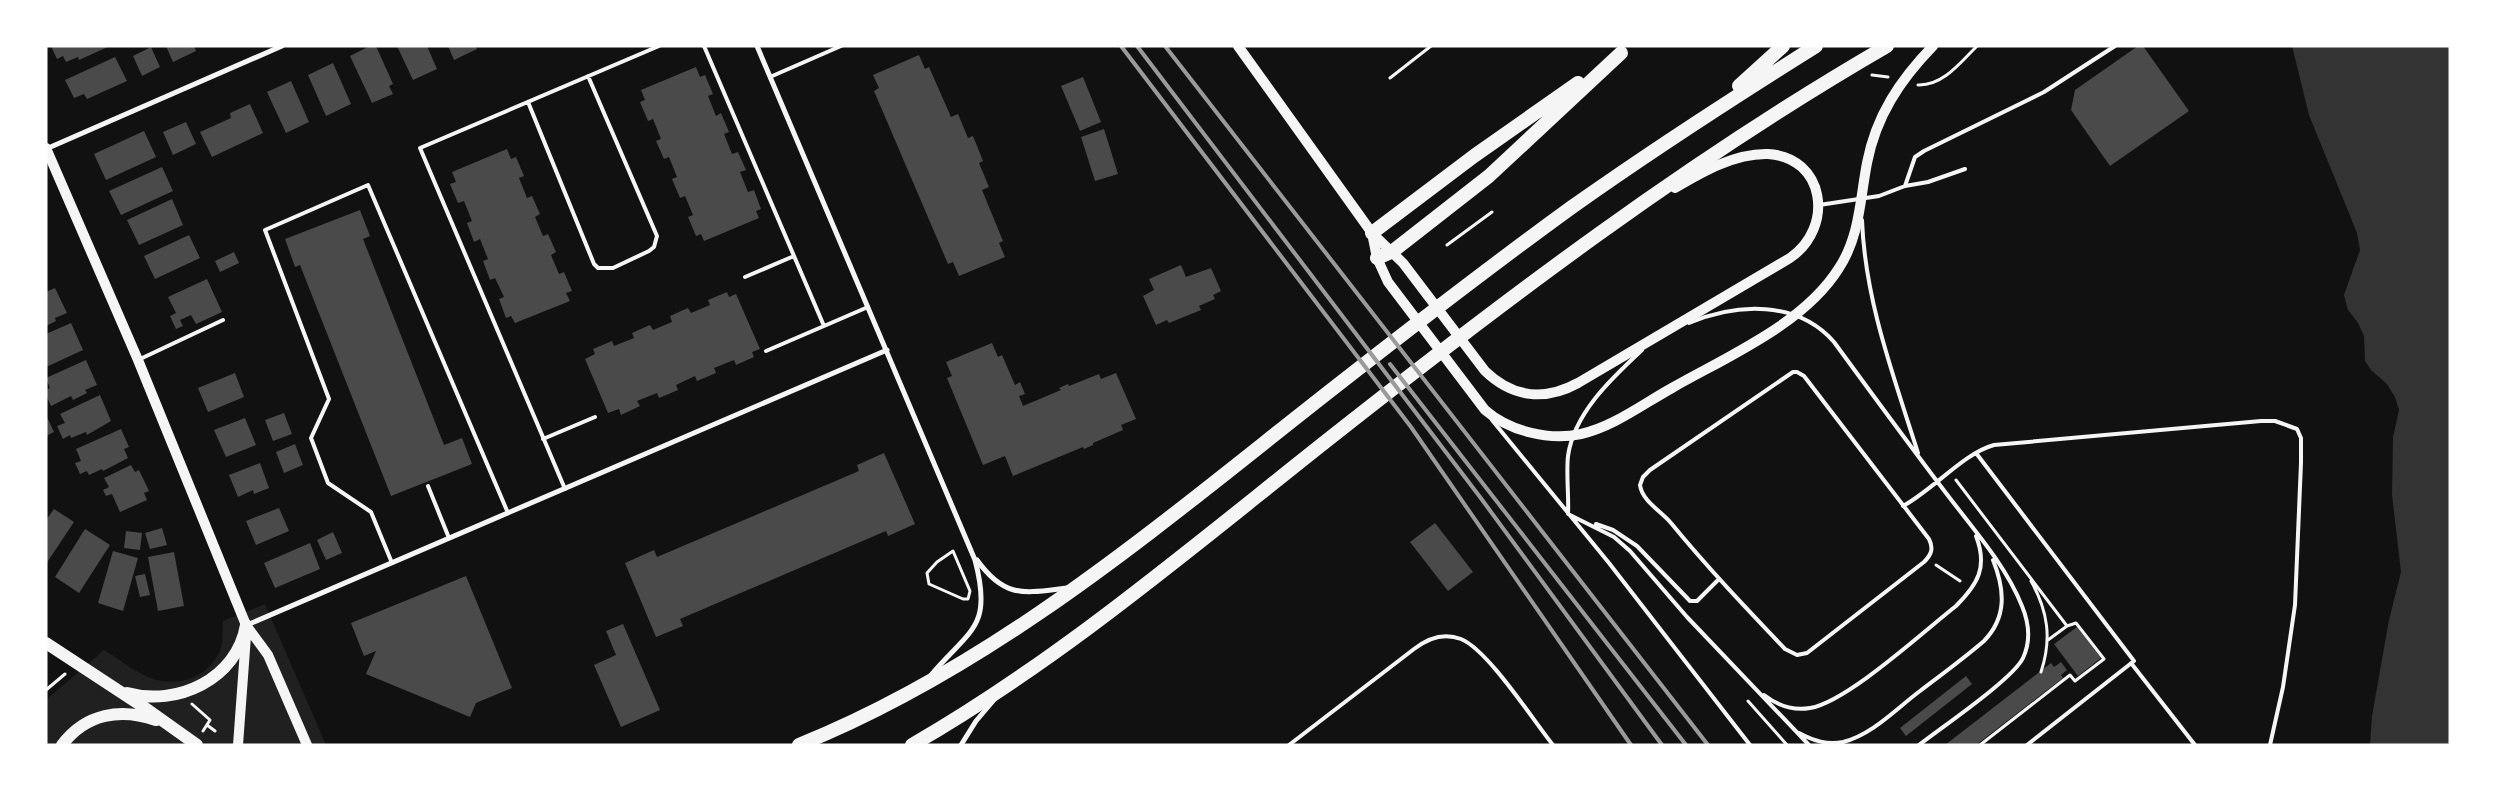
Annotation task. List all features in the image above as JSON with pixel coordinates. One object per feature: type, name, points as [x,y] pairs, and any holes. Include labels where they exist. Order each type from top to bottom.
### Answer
[{"type":"highway","points":[[1697,122],[1783,46]]},
{"type":"highway","points":[[799,745],[922,686],[1002,639],[1076,587],[1492,266],[1575,205],[1697,122],[1816,46]]},
{"type":"highway","points":[[912,745],[1009,686],[1106,615],[1514,296],[1605,229],[1750,131],[1886,46]]},
{"type":"highway","points":[[1372,233],[1469,160],[1625,50]]},
{"type":"highway","points":[[1377,258],[1393,251],[1489,176],[1625,50]]},
{"type":"main road","points":[[1238,46],[1372,233],[1393,251],[1485,372],[1498,383],[1518,392],[1541,395],[1569,388],[1796,254],[1814,233],[1819,205],[1813,184],[1796,164],[1774,155],[1751,156],[1723,164],[1689,180],[1605,229]]},
{"type":"main road","points":[[1372,233],[1377,258],[1393,289],[1479,404],[1491,415],[1511,426],[1546,435],[1574,435],[1590,432],[1616,420],[1754,340],[1795,314],[1816,297],[1840,267],[1857,228],[1870,148],[1884,111],[1902,81],[1933,46]]},
{"type":"main road","points":[[46,148],[138,360],[246,625],[268,655],[307,745]]},
{"type":"main road","points":[[121,692],[134,696],[162,696],[187,692],[202,685],[214,678],[234,657],[242,640],[246,625]]},
{"type":"main road","points":[[238,745],[243,704],[246,625]]},
{"type":"main road","points":[[46,643],[174,729]]},
{"type":"main road","points":[[62,745],[80,726],[110,714],[135,714],[199,739]]},
{"type":"street","points":[[46,148],[282,46]]},
{"type":"street","points":[[757,46],[974,555],[980,585],[981,611],[975,626],[922,686]]},
{"type":"street","points":[[246,625],[887,350]]},
{"type":"street","points":[[974,555],[993,580],[1010,590],[1028,593],[1076,587]]},
{"type":"street","points":[[961,745],[976,721],[1009,686]]},
{"type":"lane","points":[[564,488],[420,148],[658,46]]},
{"type":"lane","points":[[704,46],[824,326]]},
{"type":"lane","points":[[770,77],[841,46]]},
{"type":"lane","points":[[1904,186],[1915,157],[2044,92],[2115,46]]},
{"type":"lane","points":[[528,102],[594,264],[598,268],[613,268],[649,251],[654,247],[657,236],[588,76]]},
{"type":"lane","points":[[1819,205],[1879,196],[1904,186],[1928,182],[1965,169]]},
{"type":"lane","points":[[392,562],[371,512],[328,483],[324,474],[311,438],[329,399],[265,230],[368,185],[508,512]]},
{"type":"lane","points":[[1861,200],[1863,242],[1870,291],[1919,458]]},
{"type":"lane","points":[[745,277],[794,256]]},
{"type":"lane","points":[[766,351],[868,307]]},
{"type":"lane","points":[[1568,514],[1568,457],[1574,435],[1595,400],[1627,364],[1659,336],[1699,319],[1732,310],[1769,309],[1795,314],[1820,327],[1834,342],[1990,552],[2022,605],[2028,625],[2026,650],[2015,670],[1920,745]]},
{"type":"lane","points":[[138,360],[223,320]]},
{"type":"lane","points":[[1793,372],[1797,372],[1804,376],[1931,543],[1932,551],[1928,559],[1802,655],[1793,654],[1785,649],[1719,579],[1666,517],[1646,498],[1641,489],[1641,481],[1650,470],[1793,372]]},
{"type":"lane","points":[[1479,404],[1608,563],[1750,745]]},
{"type":"lane","points":[[543,439],[595,417]]},
{"type":"lane","points":[[1903,506],[1976,453],[1994,444],[2261,420],[2275,421],[2297,429],[2301,438],[2302,463],[2295,605],[2283,687],[2270,745]]},
{"type":"lane","points":[[1976,453],[2134,661],[2026,745]]},
{"type":"lane","points":[[428,486],[449,538]]},
{"type":"lane","points":[[1568,514],[1613,530],[1638,546],[1690,601],[1697,601],[1719,579]]},
{"type":"lane","points":[[1568,514],[1614,537],[1630,551],[1752,686],[1810,745]]},
{"type":"lane","points":[[1752,686],[1772,700],[1797,709],[1822,705],[1854,686],[1956,606],[1975,586],[1981,562],[1979,544],[1973,529]]},
{"type":"lane","points":[[1795,730],[1814,740],[1825,743],[1844,742],[1857,736],[1877,724],[1984,641],[1996,625],[2003,604],[1999,576],[1990,552]]},
{"type":"lane","points":[[1289,745],[1419,645],[1430,638],[1445,636],[1462,640],[1484,658],[1553,745]]},
{"type":"lane","points":[[2131,663],[2195,745]]},
{"type":"path","points":[[1390,78],[1431,46]]},
{"type":"path","points":[[1447,245],[1492,212]]},
{"type":"path","points":[[953,551],[971,594],[966,599],[948,594],[929,584],[927,573],[937,562],[953,551]]},
{"type":"path","points":[[1928,559],[1960,581]]},
{"type":"path","points":[[2026,571],[2044,612],[2048,640],[2041,672]]},
{"type":"path","points":[[2048,640],[2067,626]]},
{"type":"path","points":[[46,690],[65,674]]},
{"type":"path","points":[[190,699],[193,707],[210,720],[199,739]]},
{"type":"path","points":[[207,725],[215,731]]},
{"type":"shaded area","points":[[2292,46],[2450,46],[2450,745],[2370,745],[2372,716],[2389,620],[2401,572],[2392,495],[2393,437],[2399,410],[2395,397],[2387,384],[2371,370],[2365,361],[2364,336],[2358,323],[2348,310],[2344,295],[2360,250],[2357,233],[2309,115]]},
{"type":"shaded area","points":[[265,604],[326,745],[46,745],[46,700],[104,650],[151,678],[173,682],[184,681],[203,672],[218,655],[222,644],[223,621]]},
{"type":"building","points":[[51,46],[110,46],[79,60],[78,57],[66,62],[63,56],[57,59]]},
{"type":"building","points":[[166,46],[194,46],[196,51],[173,62]]},
{"type":"building","points":[[370,46],[376,46],[393,84],[389,86],[393,94],[372,103],[350,56]]},
{"type":"building","points":[[397,46],[427,46],[437,69],[413,80]]},
{"type":"building","points":[[448,46],[475,46],[477,49],[454,60]]},
{"type":"building","points":[[2138,46],[2143,46],[2189,111],[2110,166],[2071,110],[2075,90]]},
{"type":"building","points":[[151,47],[160,67],[142,76],[133,56]]},
{"type":"building","points":[[919,55],[925,69],[929,67],[951,117],[958,114],[968,138],[973,136],[983,161],[979,163],[989,187],[982,190],[1003,241],[999,243],[1005,257],[959,276],[953,262],[948,264],[874,91],[879,88],[873,75]]},
{"type":"building","points":[[115,57],[127,81],[87,99],[84,94],[74,98],[65,80]]},
{"type":"building","points":[[333,63],[351,104],[326,116],[308,75]]},
{"type":"building","points":[[696,67],[700,77],[705,75],[713,94],[708,96],[716,116],[721,113],[729,132],[724,134],[732,154],[738,152],[746,170],[740,172],[748,192],[754,190],[761,209],[756,211],[759,218],[704,241],[701,234],[696,236],[688,217],[693,215],[685,196],[680,198],[672,179],[677,177],[669,157],[664,159],[656,141],[661,139],[653,119],[648,121],[640,102],[645,100],[641,90]]},
{"type":"building","points":[[1083,77],[1101,122],[1080,131],[1061,86]]},
{"type":"building","points":[[291,81],[309,122],[286,133],[267,92]]},
{"type":"building","points":[[250,104],[263,133],[212,157],[200,132],[231,118],[230,113]]},
{"type":"building","points":[[186,122],[196,144],[173,155],[163,132]]},
{"type":"building","points":[[1104,129],[1118,174],[1095,181],[1081,137]]},
{"type":"building","points":[[144,131],[156,157],[106,180],[94,154]]},
{"type":"building","points":[[507,149],[511,159],[516,157],[524,176],[519,178],[527,198],[532,196],[540,214],[535,217],[543,236],[548,234],[556,252],[551,255],[559,274],[564,272],[572,291],[566,293],[570,301],[515,323],[511,316],[506,318],[499,299],[504,297],[495,278],[490,280],[483,261],[488,259],[480,239],[474,242],[467,223],[472,221],[464,201],[458,203],[450,184],[456,182],[452,172]]},
{"type":"building","points":[[162,167],[173,191],[121,215],[109,191]]},
{"type":"building","points":[[172,199],[183,225],[139,245],[127,220]]},
{"type":"building","points":[[360,210],[370,236],[363,239],[444,445],[462,438],[472,464],[391,496],[300,265],[295,267],[285,239]]},
{"type":"building","points":[[189,235],[200,258],[155,279],[144,256]]},
{"type":"building","points":[[234,252],[239,263],[220,272],[215,261]]},
{"type":"building","points":[[1181,265],[1186,277],[1211,268],[1221,291],[1213,295],[1215,299],[1199,306],[1201,310],[1169,323],[1167,320],[1156,325],[1143,296],[1154,290],[1149,279]]},
{"type":"building","points":[[207,279],[222,312],[196,324],[191,315],[180,320],[183,326],[176,329],[170,316],[176,313],[168,297]]},
{"type":"building","points":[[55,288],[67,313],[55,318],[56,321],[46,326],[46,292]]},
{"type":"building","points":[[727,292],[729,297],[736,294],[760,349],[752,352],[754,357],[736,365],[734,360],[714,368],[716,373],[697,381],[695,376],[676,385],[678,390],[659,398],[657,393],[637,401],[640,406],[621,415],[619,409],[608,413],[585,359],[595,354],[593,349],[612,341],[614,346],[634,338],[632,333],[650,325],[653,330],[672,322],[670,316],[688,308],[691,313],[710,305],[708,300]]},
{"type":"building","points":[[71,323],[83,350],[46,367],[46,334]]},
{"type":"building","points":[[992,343],[998,357],[1002,355],[1015,385],[1020,382],[1025,394],[1019,396],[1023,406],[1061,390],[1059,388],[1068,384],[1069,386],[1099,374],[1101,379],[1116,373],[1136,419],[1121,425],[1123,430],[1093,443],[1093,445],[1084,449],[1083,447],[1013,476],[1005,456],[983,465],[947,378],[952,376],[946,362]]},
{"type":"building","points":[[86,360],[97,385],[85,390],[87,393],[73,400],[71,396],[51,406],[46,395],[46,390],[50,388],[46,378]]},
{"type":"building","points":[[235,373],[244,397],[208,412],[198,388]]},
{"type":"building","points":[[100,395],[111,421],[87,435],[86,432],[71,438],[70,435],[63,439],[57,426],[65,423],[60,414]]},
{"type":"building","points":[[284,413],[292,434],[273,441],[265,420]]},
{"type":"building","points":[[46,415],[54,432],[46,436]]},
{"type":"building","points":[[245,418],[256,445],[226,457],[214,430]]},
{"type":"building","points":[[121,429],[129,447],[124,449],[128,458],[103,471],[102,469],[89,475],[87,471],[80,474],[75,463],[81,461],[76,449]]},
{"type":"building","points":[[295,444],[303,465],[284,473],[276,452]]},
{"type":"building","points":[[884,453],[915,524],[888,536],[886,531],[680,619],[683,626],[656,637],[625,563],[654,550],[657,557],[859,471],[857,465]]},
{"type":"building","points":[[260,463],[269,488],[254,494],[253,490],[238,497],[229,475]]},
{"type":"building","points":[[131,465],[135,472],[139,470],[149,491],[144,493],[147,500],[120,512],[112,494],[106,496],[103,490],[109,487],[104,478]]},
{"type":"building","points":[[279,508],[289,531],[256,545],[246,521]]},
{"type":"building","points":[[54,509],[74,522],[46,564],[46,520]]},
{"type":"building","points":[[1435,523],[1473,572],[1448,591],[1410,542]]},
{"type":"building","points":[[162,528],[167,545],[150,549],[145,533]]},
{"type":"building","points":[[85,529],[110,545],[79,593],[55,577]]},
{"type":"building","points":[[126,531],[142,533],[140,550],[124,548]]},
{"type":"building","points":[[333,532],[342,553],[326,560],[317,540]]},
{"type":"building","points":[[310,543],[320,569],[275,588],[264,563]]},
{"type":"building","points":[[113,551],[138,558],[123,611],[98,603]]},
{"type":"building","points":[[174,552],[184,606],[158,611],[148,557]]},
{"type":"building","points":[[145,574],[150,595],[140,597],[135,576]]},
{"type":"building","points":[[466,576],[512,688],[476,703],[470,717],[366,674],[376,651],[364,656],[351,623]]},
{"type":"building","points":[[623,624],[660,710],[621,727],[594,665],[616,655],[606,631]]},
{"type":"building","points":[[2077,627],[2101,658],[2078,676],[2054,644]]},
{"type":"building","points":[[2061,662],[2067,670],[2061,675],[2063,678],[1976,745],[1945,745],[2051,663],[2054,667]]},
{"type":"building","points":[[1966,676],[1972,684],[1906,736],[1900,728]]},
{"type":"railway","points":[[1121,46],[1411,427],[1631,745]]},
{"type":"railway","points":[[1137,46],[1480,497],[1662,745]]},
{"type":"railway","points":[[1165,46],[1708,745]]},
{"type":"railway","points":[[1390,364],[1686,745]]}]
